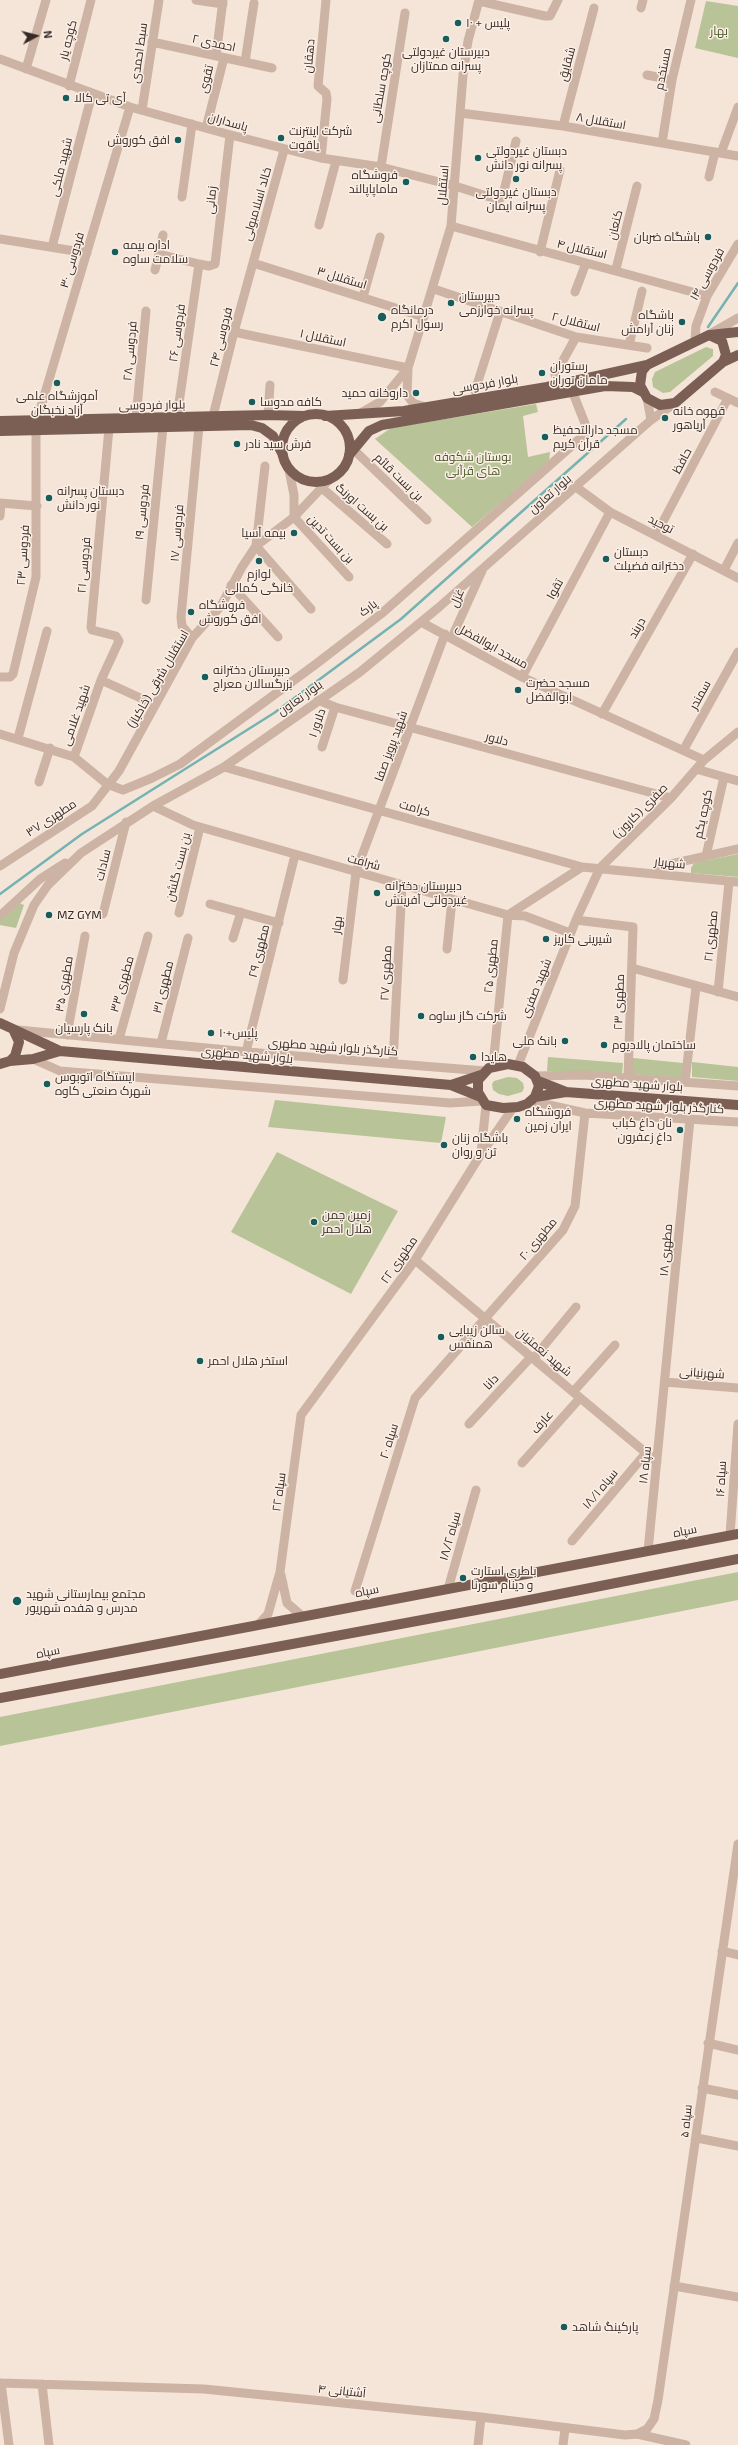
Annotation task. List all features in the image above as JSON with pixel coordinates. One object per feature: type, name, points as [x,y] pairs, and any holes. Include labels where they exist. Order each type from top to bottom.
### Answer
[{"type":"main road","points":[[709,335],[738,332]]},
{"type":"main road","name":"بلوار فردوسی","points":[[325,416],[425,407],[549,386],[647,365],[695,340],[709,335]]},
{"type":"main road","points":[[709,335],[722,341],[726,355],[723,362]]},
{"type":"main road","points":[[675,403],[723,362],[738,355]]},
{"type":"main road","points":[[645,395],[640,378],[647,365]]},
{"type":"main road","name":"بلوار فردوسی","points":[[352,453],[370,431],[382,425],[573,393],[605,386],[624,385],[633,387],[660,405],[675,403]]},
{"type":"main road","name":"بلوار فردوسی","points":[[0,431],[36,425],[136,418],[268,415],[304,416]]},
{"type":"main road","points":[[304,416],[325,416],[342,427],[347,435],[352,453],[338,474],[329,480],[308,481],[298,477],[290,470],[283,455],[284,436],[289,428],[304,416]]},
{"type":"main road","name":"بلوار فردوسی","points":[[0,421],[36,425],[109,428],[251,425],[262,428],[273,436],[283,455]]},
{"type":"main road","points":[[0,1023],[60,1051]]},
{"type":"main road","points":[[5,1062],[18,1049],[19,1042],[13,1029]]},
{"type":"main road","name":"بلوار شهید مطهری","points":[[5,1062],[33,1060],[60,1051],[451,1085],[486,1071]]},
{"type":"main road","points":[[483,1101],[477,1086],[486,1071],[508,1064],[518,1065],[528,1069],[537,1078],[566,1092]]},
{"type":"main road","points":[[451,1085],[483,1101],[513,1108],[533,1099],[539,1086],[537,1078]]},
{"type":"main road","name":"بلوار شهید مطهری","points":[[533,1099],[566,1092],[738,1105]]},
{"type":"main road","name":"سپاه","points":[[0,1674],[734,1534]]},
{"type":"main road","points":[[0,1698],[514,1603],[738,1559]]},
{"type":"street","points":[[26,69],[46,0]]},
{"type":"street","name":"کوچه یار","points":[[69,86],[91,0]]},
{"type":"street","name":"سبط احمدی","points":[[142,110],[159,0]]},
{"type":"street","points":[[196,0],[223,2]]},
{"type":"street","name":"دهقان","points":[[320,158],[327,99],[326,93],[318,86],[326,0]]},
{"type":"street","points":[[479,0],[550,16],[555,9],[558,0]]},
{"type":"street","name":"استقلال","points":[[408,368],[434,289],[451,226],[456,186],[460,113],[468,41],[479,0]]},
{"type":"street","name":"مستخدم","points":[[662,144],[672,80],[691,0]]},
{"type":"street","name":"تقوی","points":[[206,128],[220,57],[223,2]]},
{"type":"street","points":[[245,62],[254,3]]},
{"type":"street","name":"شقایق","points":[[563,126],[594,8]]},
{"type":"street","name":"کوچه سلطانی","points":[[381,167],[405,13]]},
{"type":"street","name":"احمدی ۲","points":[[152,42],[272,68]]},
{"type":"street","name":"پاسداران","points":[[0,61],[130,107],[284,150],[336,161],[381,167],[501,198],[516,141]]},
{"type":"street","points":[[647,75],[672,80]]},
{"type":"street","name":"شهید ملکی","points":[[52,247],[92,94]]},
{"type":"street","name":"فردوسی ۳۰","points":[[36,425],[130,107]]},
{"type":"street","points":[[709,177],[738,108]]},
{"type":"street","name":"استقلال ۸","points":[[460,113],[563,126],[738,156]]},
{"type":"street","points":[[182,197],[192,124]]},
{"type":"street","name":"زمانی","points":[[199,264],[211,266],[215,264],[230,135]]},
{"type":"street","name":"خالد اسلامبولی","points":[[253,263],[284,150]]},
{"type":"street","points":[[319,225],[336,161]]},
{"type":"street","points":[[540,252],[560,170]]},
{"type":"street","name":"کنعان","points":[[616,269],[637,186]]},
{"type":"street","name":"استقلال ۴","points":[[451,226],[540,252],[616,269],[707,296]]},
{"type":"street","points":[[155,270],[163,235]]},
{"type":"street","points":[[363,297],[380,237]]},
{"type":"street","points":[[1,242],[52,247],[87,253]]},
{"type":"street","name":"فردوسی ۱۴","points":[[695,340],[698,320],[707,296],[738,244]]},
{"type":"street","points":[[159,254],[199,264]]},
{"type":"street","name":"استقلال ۳","points":[[253,263],[424,317]]},
{"type":"street","name":"فردوسی ۲۴","points":[[213,416],[253,263]]},
{"type":"street","points":[[575,292],[586,263]]},
{"type":"street","name":"فردوسی ۲۶","points":[[177,417],[199,264]]},
{"type":"street","name":"استقلال ۲","points":[[434,289],[576,337],[647,348]]},
{"type":"street","points":[[629,345],[642,291]]},
{"type":"street","name":"فردوسی ۲۸","points":[[136,418],[146,311]]},
{"type":"street","points":[[475,391],[500,312]]},
{"type":"street","points":[[709,335],[738,318]]},
{"type":"street","name":"استقلال ۱","points":[[234,332],[408,368]]},
{"type":"street","points":[[555,375],[576,337]]},
{"type":"street","points":[[408,368],[407,395],[413,403],[425,407]]},
{"type":"street","points":[[359,414],[380,402],[408,368]]},
{"type":"street","points":[[268,415],[270,385]]},
{"type":"street","points":[[715,392],[738,403]]},
{"type":"street","name":"پارک","points":[[107,784],[123,790],[152,778],[192,756],[387,609],[584,435],[586,426],[573,393]]},
{"type":"street","points":[[645,395],[651,420]]},
{"type":"street","name":"حافظ","points":[[656,535],[728,398]]},
{"type":"street","name":"بلوار تعاون","points":[[0,1009],[14,953],[34,905],[48,885],[81,853],[126,822],[224,767],[360,672],[421,622],[651,420],[675,403]]},
{"type":"street","name":"فردوسی ۲۳","points":[[0,677],[10,677],[13,674],[36,577],[36,425]]},
{"type":"street","name":"فردوسی ۱۷","points":[[192,638],[182,626],[181,617],[199,426]]},
{"type":"street","name":"فردوسی ۱۹","points":[[146,600],[163,427]]},
{"type":"street","name":"فردوسی ۲۱","points":[[101,680],[119,641],[116,636],[92,630],[91,627],[109,428]]},
{"type":"street","name":"بن بست قائم","points":[[352,453],[427,520]]},
{"type":"street","points":[[265,466],[256,546],[311,609]]},
{"type":"street","points":[[290,470],[294,496],[294,517]]},
{"type":"street","name":"استقلال شرقی (خاکباز)","points":[[107,784],[119,771],[192,638],[221,606],[231,585],[256,546],[294,517],[329,480]]},
{"type":"street","name":"توحید","points":[[576,487],[610,512],[738,578]]},
{"type":"street","name":"بن بست اورنگ","points":[[322,488],[387,544]]},
{"type":"street","points":[[0,516],[1,503],[37,506]]},
{"type":"street","name":"تقوا","points":[[522,677],[610,512]]},
{"type":"street","name":"بن بست تدین","points":[[294,517],[349,576]]},
{"type":"street","points":[[724,570],[738,543]]},
{"type":"street","name":"دربند","points":[[602,714],[693,554]]},
{"type":"street","name":"غزل","points":[[449,636],[483,568]]},
{"type":"street","points":[[231,585],[278,637]]},
{"type":"street","name":"مسجد ابوالفضل","points":[[421,622],[522,677],[602,714],[684,749],[704,760]]},
{"type":"street","points":[[18,738],[47,631]]},
{"type":"street","name":"شهید پرویز صفا","points":[[357,869],[410,728],[449,636]]},
{"type":"street","name":"سمندر","points":[[684,749],[738,652]]},
{"type":"street","points":[[101,680],[147,701]]},
{"type":"street","name":"شهید غلامی","points":[[74,757],[101,680]]},
{"type":"street","name":"دلاور","points":[[318,700],[335,707],[410,728],[671,798]]},
{"type":"street","name":"دلاور ۱","points":[[322,747],[335,707]]},
{"type":"street","name":"صفری (کارون)","points":[[576,920],[600,868],[671,798],[704,760],[738,732]]},
{"type":"street","points":[[0,734],[18,738],[74,757],[107,784]]},
{"type":"street","points":[[39,782],[50,748]]},
{"type":"street","name":"کرامت","points":[[224,767],[582,867],[600,868]]},
{"type":"street","points":[[696,769],[738,781]]},
{"type":"street","name":"کوچه یکم","points":[[706,856],[724,777]]},
{"type":"street","name":"مطهری ۳۷","points":[[0,866],[92,806],[107,784]]},
{"type":"street","name":"شرافت","points":[[153,806],[200,827],[295,855],[357,869],[402,885],[452,900],[508,915],[525,916],[570,933]]},
{"type":"street","name":"سادات","points":[[103,914],[126,822]]},
{"type":"street","name":"بن بست گلشن","points":[[179,913],[200,827]]},
{"type":"street","points":[[657,874],[662,866],[738,849]]},
{"type":"street","points":[[0,916],[40,879],[81,853]]},
{"type":"street","name":"مطهری ۲۹","points":[[246,1052],[295,855]]},
{"type":"street","points":[[508,915],[582,867]]},
{"type":"street","name":"شهریار","points":[[600,868],[733,882]]},
{"type":"street","name":"بهار","points":[[342,980],[357,869]]},
{"type":"street","name":"مطهری ۲۱","points":[[718,992],[733,882]]},
{"type":"street","name":"مطهری ۲۷","points":[[393,1063],[402,885]]},
{"type":"street","points":[[447,949],[452,900]]},
{"type":"street","points":[[210,904],[279,922]]},
{"type":"street","points":[[233,938],[241,912]]},
{"type":"street","name":"مطهری ۲۵","points":[[486,1071],[508,915]]},
{"type":"street","name":"مطهری ۲۳","points":[[576,920],[633,927],[628,1078]]},
{"type":"street","name":"شهید صفری","points":[[518,1065],[576,920]]},
{"type":"street","name":"مطهری ۳۵","points":[[67,1035],[85,936]]},
{"type":"street","name":"مطهری ۳۳","points":[[119,1039],[148,936]]},
{"type":"street","name":"مطهری ۳۱","points":[[161,1043],[188,938]]},
{"type":"street","points":[[632,968],[696,988],[738,997]]},
{"type":"street","points":[[685,1082],[696,988]]},
{"type":"street","name":"کنارگذر بلوار شهید مطهری","points":[[13,1029],[246,1052],[486,1071]]},
{"type":"street","points":[[33,1060],[60,1071],[450,1103],[483,1101]]},
{"type":"street","name":"کنارگذر بلوار شهید مطهری","points":[[537,1078],[585,1075],[738,1086]]},
{"type":"street","name":"کنارگذر بلوار شهید مطهری","points":[[533,1099],[585,1113],[738,1122]]},
{"type":"street","name":"مطهری ۲۲","points":[[301,1415],[415,1260],[481,1154],[483,1101]]},
{"type":"street","points":[[481,1154],[513,1108]]},
{"type":"street","name":"مطهری ۲۰","points":[[485,1318],[563,1230],[575,1206],[585,1113]]},
{"type":"street","name":"مطهری ۱۸","points":[[665,1382],[690,1120]]},
{"type":"street","name":"شهید نعمتیان","points":[[415,1260],[657,1462]]},
{"type":"street","name":"دانا","points":[[469,1424],[532,1358],[576,1307]]},
{"type":"street","name":"سپاه ۲۰","points":[[355,1591],[415,1398],[485,1318]]},
{"type":"street","points":[[573,1392],[615,1345]]},
{"type":"street","name":"شهرنیانی","points":[[665,1382],[738,1388]]},
{"type":"street","name":"سپاه ۱۸","points":[[648,1551],[665,1382]]},
{"type":"street","name":"عارف","points":[[522,1463],[580,1398]]},
{"type":"street","name":"سپاه ۲۲","points":[[280,1572],[301,1415]]},
{"type":"street","name":"سپاه ۱۶","points":[[734,1534],[738,1424]]},
{"type":"street","name":"سپاه ۱۸/۱","points":[[572,1541],[646,1453]]},
{"type":"street","name":"سپاه ۱۸/۲","points":[[448,1589],[476,1490]]},
{"type":"street","points":[[280,1572],[287,1603],[302,1616]]},
{"type":"street","points":[[258,1625],[270,1608],[280,1572]]},
{"type":"street","name":"سپاه ۵","points":[[637,2434],[647,2429],[654,2419],[658,2400],[697,2138],[708,2043],[735,1879],[738,1844]]},
{"type":"street","points":[[722,1951],[738,1955]]},
{"type":"street","points":[[708,2043],[738,2050]]},
{"type":"street","points":[[702,2088],[738,2095]]},
{"type":"street","points":[[697,2138],[738,2146]]},
{"type":"street","points":[[674,2286],[738,2297]]},
{"type":"street","points":[[1,2383],[9,2445]]},
{"type":"street","name":"آشتیانی ۴","points":[[1,2383],[204,2389],[482,2417],[565,2429],[637,2434],[670,2444],[686,2445]]},
{"type":"street","points":[[42,2384],[49,2445]]},
{"type":"street","points":[[478,2445],[482,2417]]},
{"type":"street","points":[[562,2445],[565,2429]]},
{"type":"green space","name":"بهار","points":[[706,1],[738,6],[738,58],[695,48]]},
{"type":"green space","points":[[706,347],[713,349],[713,356],[670,392],[663,393],[653,387],[652,379],[655,372]]},
{"type":"green space","name":"بوستان شکوفه های قرآنی","points":[[536,404],[538,412],[523,416],[528,457],[550,452],[549,462],[472,527],[375,439],[391,428]]},
{"type":"green space","points":[[738,854],[738,877],[691,873],[691,868],[694,863]]},
{"type":"green space","points":[[19,903],[24,905],[16,928],[0,925],[0,920]]},
{"type":"green space","points":[[548,1057],[623,1063],[622,1074],[547,1071]]},
{"type":"green space","points":[[633,1058],[683,1063],[682,1078],[631,1074]]},
{"type":"green space","points":[[692,1062],[738,1067],[738,1081],[692,1077]]},
{"type":"green space","points":[[508,1077],[517,1078],[523,1083],[524,1088],[522,1092],[508,1096],[499,1094],[493,1090],[492,1084],[494,1081]]},
{"type":"green space","points":[[275,1100],[446,1117],[441,1143],[268,1127]]},
{"type":"green space","name":"زمین چمن هلال احمر","points":[[277,1152],[398,1211],[351,1294],[231,1232]]},
{"type":"green space","points":[[738,1572],[738,1600],[0,1746],[0,1717]]},
{"type":"waterway","points":[[708,327],[738,283]]},
{"type":"waterway","points":[[0,894],[82,834],[274,713],[401,619],[626,419]]},
{"type":"place","name":"پلیس + ۱۰","points":[[458,23]]},
{"type":"place","name":"دبیرستان غیردولتی پسرانه ممتازان","points":[[446,39]]},
{"type":"place","name":"آی تی کالا","points":[[66,98]]},
{"type":"place","name":"شرکت اینترنت یاقوت","points":[[281,138]]},
{"type":"place","name":"افق کوروش","points":[[178,140]]},
{"type":"place","name":"دبستان غیردولتی پسرانه نور دانش","points":[[478,158]]},
{"type":"place","name":"دبستان غیردولتی پسرانه ایمان","points":[[516,179]]},
{"type":"place","name":"فروشگاه ماماپاپالند","points":[[406,182]]},
{"type":"place","name":"باشگاه ضربان","points":[[708,237]]},
{"type":"place","name":"اداره بیمه سلامت ساوه","points":[[115,252]]},
{"type":"place","name":"دبیرستان پسرانه خوارزمی","points":[[451,303]]},
{"type":"place","name":"درمانگاه رسول اکرم","points":[[382,317]]},
{"type":"place","name":"باشگاه زنان آرامش","points":[[682,322]]},
{"type":"place","name":"رستوران مامان توران","points":[[542,373]]},
{"type":"place","name":"آموزشگاه علمی آزاد نخبگان","points":[[57,383]]},
{"type":"place","name":"داروخانه حمید","points":[[416,393]]},
{"type":"place","name":"کافه مدوسا","points":[[252,402]]},
{"type":"place","name":"قهوه خانه آریاهور","points":[[665,418]]},
{"type":"place","name":"مسجد دارالتحفیظ قرآن کریم","points":[[545,437]]},
{"type":"place","name":"فرش سید نادر","points":[[237,444]]},
{"type":"place","name":"دبستان پسرانه نور دانش","points":[[49,498]]},
{"type":"place","name":"بیمه آسیا","points":[[294,533]]},
{"type":"place","name":"دبستان دخترانه فضیلت","points":[[606,559]]},
{"type":"place","name":"لوازم خانگی کمالی","points":[[259,561]]},
{"type":"place","name":"فروشگاه افق کوروش","points":[[191,612]]},
{"type":"place","name":"دبیرستان دخترانه بزرگسالان معراج","points":[[205,677]]},
{"type":"place","name":"مسجد حضرت ابوالفضل","points":[[518,690]]},
{"type":"place","name":"دبیرستان دخترانه غیردولتی آفرینش","points":[[377,893]]},
{"type":"place","name":"MZ GYM","points":[[49,915]]},
{"type":"place","name":"شیرینی کاریز","points":[[546,939]]},
{"type":"place","name":"بانک پارسیان","points":[[84,1014]]},
{"type":"place","name":"شرکت گاز ساوه","points":[[421,1016]]},
{"type":"place","name":"پلیس+۱۰","points":[[211,1033]]},
{"type":"place","name":"بانک ملی","points":[[565,1041]]},
{"type":"place","name":"ساختمان پالادیوم","points":[[604,1045]]},
{"type":"place","name":"هایدا","points":[[473,1057]]},
{"type":"place","name":"ایستگاه اتوبوس شهرک صنعتی کاوه","points":[[47,1084]]},
{"type":"place","name":"فروشگاه ایران زمین","points":[[517,1119]]},
{"type":"place","name":"نان داغ کباب داغ زعفرون","points":[[680,1130]]},
{"type":"place","name":"باشگاه زنان تن و روان","points":[[444,1145]]},
{"type":"place","name":"زمین چمن هلال احمر","points":[[314,1222]]},
{"type":"place","name":"سالن زيبايى همنفس","points":[[441,1337]]},
{"type":"place","name":"استخر هلال احمر","points":[[200,1361]]},
{"type":"place","name":"باطری استارت و دینام سورنا","points":[[463,1578]]},
{"type":"place","name":"مجتمع بیمارستانی شهید مدرس و هفده شهریور","points":[[17,1601]]},
{"type":"place","name":"پارکینگ شاهد","points":[[564,2327]]}]
